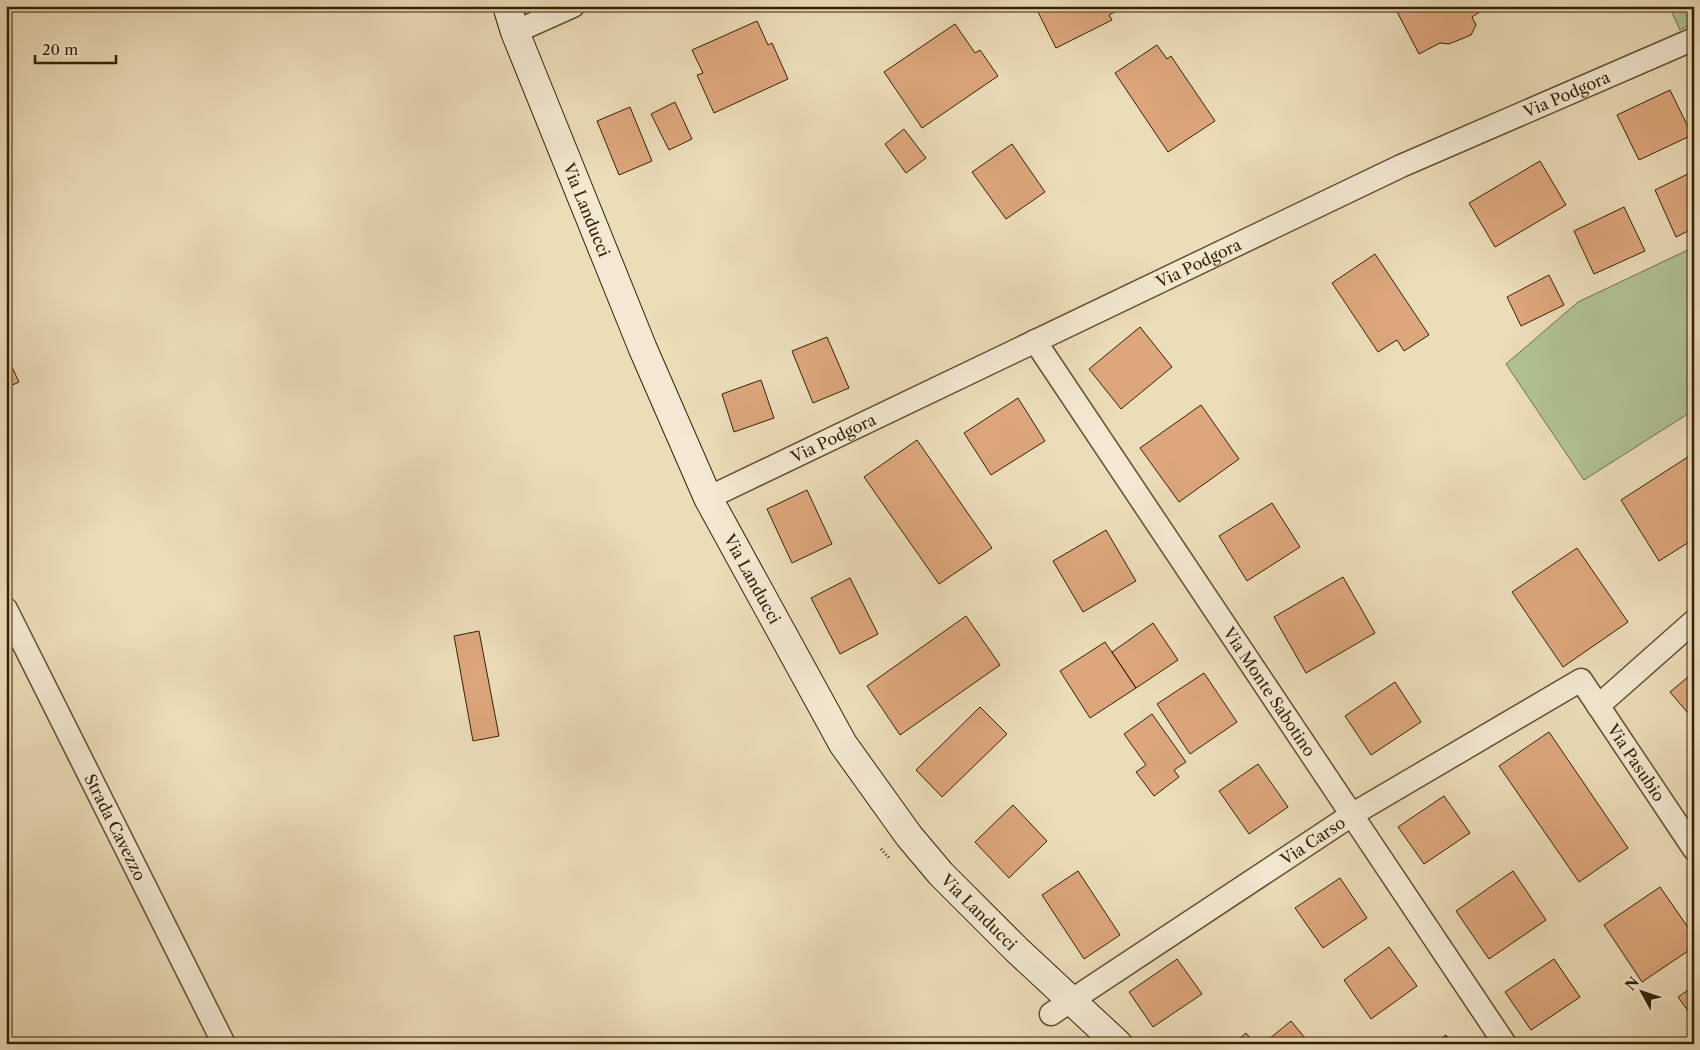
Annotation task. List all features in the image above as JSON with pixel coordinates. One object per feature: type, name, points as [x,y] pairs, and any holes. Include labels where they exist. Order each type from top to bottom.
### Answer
[{"type":"street","name":"Via Landucci","points":[[507,6],[515,32],[643,349],[708,498],[844,744],[910,836],[941,874],[975,908],[1062,1007],[1118,1044]]},
{"type":"street","points":[[515,32],[573,6]]},
{"type":"street","name":"Via Podgora","points":[[708,498],[1401,166],[1694,39]]},
{"type":"street","name":"Via Monte Sabotino","points":[[1036,341],[1505,1044]]},
{"type":"street","name":"Strada Cavezzo","points":[[6,609],[224,1044]]},
{"type":"street","points":[[1598,706],[1694,621]]},
{"type":"street","name":"Via Carso","points":[[1062,1007],[1353,814],[1581,680]]},
{"type":"street","name":"Via Pasubio","points":[[1581,680],[1693,847]]},
{"type":"green space","points":[[1669,6],[1694,6],[1694,22],[1680,30]]},
{"type":"green space","points":[[1694,247],[1694,410],[1584,480],[1506,364],[1578,302]]},
{"type":"building","points":[[1035,6],[1127,6],[1109,15],[1112,20],[1056,48]]},
{"type":"building","points":[[1394,6],[1482,6],[1483,10],[1472,17],[1476,25],[1471,35],[1449,44],[1440,43],[1419,54]]},
{"type":"building","points":[[757,21],[768,45],[772,43],[788,79],[714,113],[697,75],[703,73],[692,50]]},
{"type":"building","points":[[955,24],[975,53],[980,50],[998,76],[922,128],[884,72]]},
{"type":"building","points":[[1157,45],[1167,59],[1171,56],[1215,121],[1168,152],[1115,73]]},
{"type":"building","points":[[1670,90],[1692,135],[1639,160],[1617,115]]},
{"type":"building","points":[[675,102],[692,139],[669,150],[651,114]]},
{"type":"building","points":[[630,107],[652,161],[619,175],[597,121]]},
{"type":"building","points":[[904,129],[926,158],[906,173],[885,144]]},
{"type":"building","points":[[1012,144],[1045,192],[1006,219],[972,172]]},
{"type":"building","points":[[1540,161],[1566,205],[1495,247],[1469,203]]},
{"type":"building","points":[[1694,171],[1694,228],[1676,237],[1655,190]]},
{"type":"building","points":[[1624,207],[1645,251],[1594,274],[1574,231]]},
{"type":"building","points":[[1375,254],[1429,335],[1404,351],[1397,340],[1378,352],[1332,283]]},
{"type":"building","points":[[1549,275],[1564,305],[1521,326],[1507,297]]},
{"type":"building","points":[[1140,327],[1172,367],[1121,409],[1089,369]]},
{"type":"building","points":[[827,337],[849,388],[813,403],[792,351]]},
{"type":"building","points":[[6,354],[19,382],[6,388]]},
{"type":"building","points":[[761,380],[774,418],[734,432],[722,394]]},
{"type":"building","points":[[1018,398],[1045,441],[991,475],[964,433]]},
{"type":"building","points":[[1201,405],[1239,459],[1179,502],[1140,448]]},
{"type":"building","points":[[917,440],[992,548],[939,584],[864,477]]},
{"type":"building","points":[[1694,453],[1694,539],[1659,561],[1621,500]]},
{"type":"building","points":[[807,490],[832,544],[792,563],[767,509]]},
{"type":"building","points":[[1272,503],[1300,547],[1247,581],[1219,536]]},
{"type":"building","points":[[1106,530],[1136,581],[1083,612],[1053,561]]},
{"type":"building","points":[[1577,548],[1628,622],[1563,667],[1512,592]]},
{"type":"building","points":[[1343,577],[1375,633],[1306,673],[1274,617]]},
{"type":"building","points":[[850,578],[878,634],[840,654],[811,598]]},
{"type":"building","points":[[966,616],[1000,665],[900,735],[867,686]]},
{"type":"building","points":[[1153,623],[1178,660],[1136,688],[1112,652]]},
{"type":"building","points":[[479,631],[499,736],[473,741],[454,636]]},
{"type":"building","points":[[1105,642],[1136,688],[1090,718],[1060,671]]},
{"type":"building","points":[[1694,672],[1694,720],[1670,692]]},
{"type":"building","points":[[1204,673],[1237,722],[1190,754],[1157,704]]},
{"type":"building","points":[[1395,682],[1421,722],[1371,755],[1345,716]]},
{"type":"building","points":[[980,707],[1007,734],[942,797],[916,770]]},
{"type":"building","points":[[1152,714],[1186,762],[1174,770],[1179,777],[1154,796],[1136,772],[1146,765],[1124,734]]},
{"type":"building","points":[[1549,732],[1628,848],[1579,882],[1499,766]]},
{"type":"building","points":[[1258,764],[1288,807],[1249,834],[1219,791]]},
{"type":"building","points":[[1444,796],[1470,833],[1424,864],[1398,827]]},
{"type":"building","points":[[1013,805],[1047,841],[1009,878],[975,842]]},
{"type":"building","points":[[1078,871],[1120,935],[1084,959],[1042,895]]},
{"type":"building","points":[[1513,871],[1546,920],[1489,959],[1456,911]]},
{"type":"building","points":[[1340,878],[1367,918],[1323,948],[1295,908]]},
{"type":"building","points":[[1660,887],[1694,936],[1694,947],[1642,982],[1604,925]]},
{"type":"building","points":[[1389,947],[1417,986],[1371,1019],[1344,980]]},
{"type":"building","points":[[1177,959],[1202,994],[1153,1027],[1129,992]]},
{"type":"building","points":[[1554,959],[1580,997],[1531,1030],[1505,992]]},
{"type":"building","points":[[1694,986],[1694,1019],[1678,997]]},
{"type":"building","points":[[1291,1021],[1310,1044],[1263,1044]]},
{"type":"building","points":[[1246,1033],[1255,1044],[1233,1044]]},
{"type":"building","points":[[1446,1035],[1451,1044],[1433,1044]]}]
